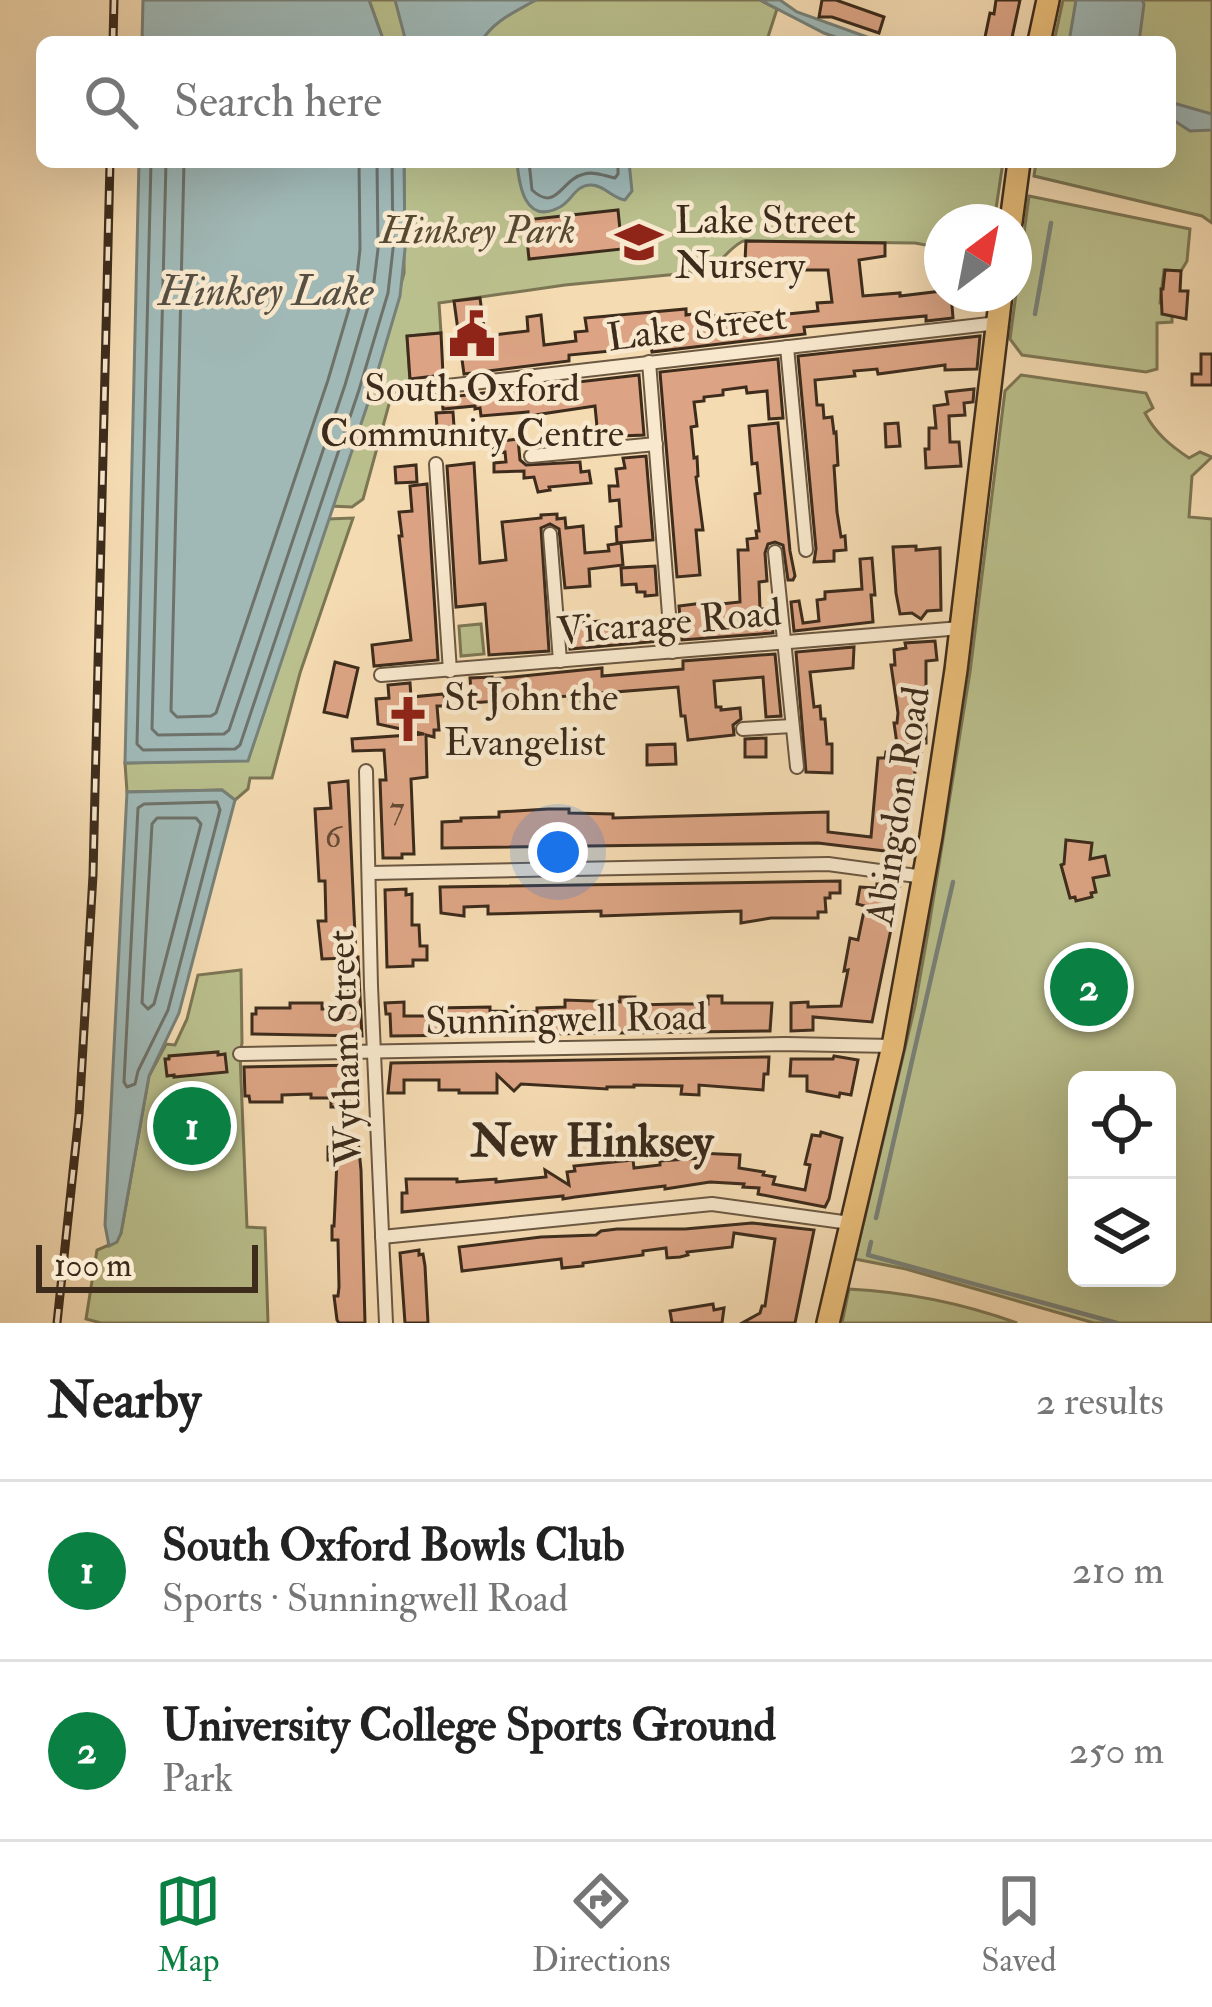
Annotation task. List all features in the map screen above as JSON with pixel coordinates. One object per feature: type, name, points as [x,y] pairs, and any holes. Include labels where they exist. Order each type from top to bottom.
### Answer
[{"type":"main road","points":[[1041,36],[1048,0]]},
{"type":"main road","points":[[1013,204],[1018,168]]},
{"type":"main road","name":"Abingdon Road","points":[[828,1323],[893,1046],[924,877],[962,628],[999,312]]},
{"type":"street","name":"Lake Street","points":[[403,391],[998,323]]},
{"type":"street","points":[[787,347],[806,550]]},
{"type":"street","points":[[649,362],[673,652]]},
{"type":"street","points":[[532,456],[656,444]]},
{"type":"street","points":[[436,464],[450,671]]},
{"type":"street","points":[[550,534],[560,662]]},
{"type":"street","points":[[776,552],[797,767]]},
{"type":"street","name":"Vicarage Road","points":[[381,676],[962,628]]},
{"type":"street","points":[[743,729],[792,725]]},
{"type":"street","name":"Wytham Street","points":[[366,770],[386,1323]]},
{"type":"street","points":[[370,873],[828,864],[924,877]]},
{"type":"street","name":"Sunningwell Road","points":[[240,1054],[893,1046]]},
{"type":"street","points":[[382,1237],[712,1204],[850,1223]]},
{"type":"green space","points":[[369,0],[760,0],[777,9],[768,36],[382,36]]},
{"type":"green space","points":[[1063,0],[1212,0],[1212,223],[1202,216],[1034,176],[1035,168],[1176,168],[1176,36],[1055,36]]},
{"type":"green space","name":"Hinksey Park","points":[[404,168],[1002,168],[997,204],[924,204],[924,245],[743,241],[709,271],[439,303],[441,333],[407,336],[410,383],[394,386],[363,499],[352,507],[331,506],[371,394],[404,273]]},
{"type":"green space","points":[[1029,196],[1190,229],[1187,261],[1181,271],[1164,270],[1160,303],[1172,315],[1172,322],[1157,323],[1157,369],[1146,372],[1022,355],[1010,339],[1014,312],[1032,312],[1032,204],[1028,204]]},
{"type":"green space","points":[[1021,375],[1146,393],[1153,408],[1145,413],[1164,438],[1189,458],[1200,452],[1212,457],[1192,476],[1189,517],[1212,519],[1212,1323],[1094,1323],[855,1259],[915,1006],[970,672],[1005,391]]},
{"type":"green space","points":[[353,518],[300,673],[272,778],[250,778],[248,789],[235,800],[222,790],[127,792],[125,763],[248,760],[328,519]]},
{"type":"green space","points":[[481,624],[484,654],[461,656],[459,626]]},
{"type":"green space","points":[[241,970],[247,1227],[265,1228],[268,1323],[101,1323],[86,1319],[97,1250],[116,1242],[121,1233],[149,1076],[166,1044],[175,1045],[198,975]]},
{"type":"green space","points":[[849,1289],[934,1300],[1017,1323],[842,1323]]},
{"type":"water","points":[[143,0],[369,0],[382,36],[142,36]]},
{"type":"water","points":[[395,0],[536,0],[485,36],[404,36]]},
{"type":"water","points":[[760,0],[780,0],[797,12],[864,36],[824,33]]},
{"type":"water","points":[[1076,0],[1142,0],[1144,4],[1140,36],[1070,36]]},
{"type":"water","points":[[1176,104],[1212,114],[1212,130],[1190,131],[1176,122]]},
{"type":"water","name":"Hinksey Lake","points":[[139,168],[404,168],[400,296],[248,761],[125,763]]},
{"type":"water","points":[[518,168],[630,168],[632,191],[625,200],[600,187],[586,186],[560,207],[539,211],[526,200]]},
{"type":"water","points":[[222,790],[235,800],[179,1013],[149,1076],[121,1233],[109,1246],[105,1225],[127,792]]},
{"type":"building","points":[[822,0],[836,0],[884,17],[879,33],[819,17]]},
{"type":"building","points":[[996,0],[1020,0],[1012,36],[985,36],[990,13],[994,14]]},
{"type":"building","points":[[618,210],[622,249],[529,259],[525,220]]},
{"type":"building","points":[[746,241],[885,243],[885,256],[859,260],[863,296],[924,293],[924,312],[952,312],[953,318],[926,321],[926,316],[804,327],[805,334],[652,352],[651,347],[569,355],[569,361],[464,374],[454,301],[480,298],[485,336],[528,331],[527,317],[541,315],[544,345],[576,341],[575,332],[587,331],[585,318],[686,309],[686,315],[695,317],[767,312],[767,316],[818,311],[817,303],[832,302],[828,270],[745,266],[746,273],[721,276],[720,264],[745,261]]},
{"type":"building","points":[[1165,270],[1181,271],[1180,291],[1188,291],[1186,319],[1162,314]]},
{"type":"building","points":[[441,333],[443,375],[410,379],[407,336]]},
{"type":"building","points":[[980,336],[977,369],[945,370],[945,365],[878,374],[877,369],[815,380],[817,405],[823,405],[824,418],[832,417],[836,432],[837,512],[846,550],[834,551],[834,561],[814,562],[798,356]]},
{"type":"building","points":[[1201,354],[1212,354],[1212,385],[1192,385],[1192,374],[1201,374]]},
{"type":"building","points":[[778,359],[783,418],[769,419],[767,391],[747,393],[746,387],[694,402],[697,426],[691,427],[703,530],[696,530],[700,575],[677,577],[660,372]]},
{"type":"building","points":[[639,375],[644,435],[598,437],[595,406],[528,416],[528,412],[481,416],[475,406],[443,409],[442,398]]},
{"type":"building","points":[[974,389],[973,402],[964,403],[965,415],[949,416],[950,442],[959,442],[961,466],[926,468],[929,428],[936,428],[934,406],[948,404],[946,392]]},
{"type":"building","points":[[453,412],[455,441],[438,442],[436,413]]},
{"type":"building","points":[[778,423],[795,576],[788,580],[783,545],[768,544],[767,581],[759,582],[760,609],[770,609],[773,633],[682,640],[679,606],[740,602],[738,550],[748,550],[747,539],[757,538],[759,531],[755,494],[760,493],[749,426]]},
{"type":"building","points":[[898,423],[900,446],[886,447],[885,424]]},
{"type":"building","points":[[518,439],[520,460],[526,465],[580,462],[581,472],[589,471],[591,483],[538,492],[534,477],[524,478],[524,471],[494,472],[494,463],[506,462],[505,452],[494,454],[493,442]]},
{"type":"building","points":[[646,456],[653,540],[617,543],[619,500],[610,501],[609,486],[618,486],[616,469],[625,468],[623,458]]},
{"type":"building","points":[[474,463],[480,563],[506,560],[502,522],[541,515],[565,518],[566,528],[583,526],[585,553],[609,551],[608,545],[621,543],[623,565],[589,569],[590,586],[565,588],[559,529],[550,524],[541,528],[549,651],[489,655],[485,604],[456,607],[447,466]]},
{"type":"building","points":[[416,465],[417,482],[396,483],[395,467]]},
{"type":"building","points":[[427,484],[438,660],[374,666],[372,645],[411,640],[399,512],[412,511],[410,486]]},
{"type":"building","points":[[916,546],[916,550],[940,548],[941,610],[927,611],[921,619],[912,613],[900,614],[896,593],[893,547]]},
{"type":"building","points":[[872,558],[873,622],[794,631],[791,602],[799,601],[803,623],[819,621],[817,600],[825,599],[825,592],[862,589],[860,559]]},
{"type":"building","points":[[655,566],[657,595],[637,592],[636,584],[622,585],[621,568]]},
{"type":"building","points":[[649,621],[649,625],[659,625],[661,641],[570,649],[568,624]]},
{"type":"building","points":[[935,641],[937,660],[926,661],[926,743],[917,759],[902,853],[818,843],[442,848],[442,822],[548,809],[613,814],[613,818],[828,812],[828,832],[871,837],[878,758],[885,758],[897,744],[894,650],[906,648],[905,643]]},
{"type":"building","points":[[854,647],[853,668],[810,672],[814,707],[820,706],[827,744],[832,744],[832,773],[806,772],[796,652]]},
{"type":"building","points":[[775,654],[781,716],[766,717],[763,677],[714,681],[716,707],[740,708],[734,735],[688,740],[678,687],[603,693],[604,705],[580,706],[579,699],[569,696],[538,698],[538,702],[472,703],[470,678],[602,668],[602,676],[683,669],[683,661]]},
{"type":"building","points":[[335,662],[358,668],[347,717],[324,712]]},
{"type":"building","points":[[410,683],[411,697],[444,694],[445,706],[437,706],[439,730],[434,730],[434,737],[426,735],[427,777],[411,779],[414,854],[383,858],[380,780],[386,780],[384,750],[353,751],[352,739],[424,734],[378,724],[376,699],[389,698],[388,685]]},
{"type":"building","points":[[766,738],[766,757],[745,757],[745,739]]},
{"type":"building","points":[[675,744],[676,764],[647,765],[647,745]]},
{"type":"building","points":[[348,781],[362,1036],[252,1034],[256,1008],[322,1003],[322,1009],[349,1009],[347,958],[322,959],[318,921],[326,921],[325,881],[319,881],[315,809],[331,808],[329,783]]},
{"type":"building","points":[[1066,840],[1092,843],[1090,859],[1105,856],[1109,875],[1093,878],[1096,892],[1092,897],[1070,898],[1061,865]]},
{"type":"building","points":[[840,881],[840,893],[825,898],[826,912],[818,912],[818,918],[741,923],[741,911],[488,914],[488,906],[464,907],[464,916],[441,913],[440,887]]},
{"type":"building","points":[[877,884],[900,885],[872,1022],[813,1017],[813,1030],[791,1031],[791,1003],[841,1006],[850,938],[858,940],[865,906],[857,904],[860,887],[877,888]]},
{"type":"building","points":[[406,889],[406,895],[412,894],[412,925],[419,925],[420,946],[427,946],[427,960],[387,967],[385,890]]},
{"type":"building","points":[[708,996],[722,996],[722,1003],[772,1003],[770,1031],[391,1036],[385,1003],[404,1002],[404,1016],[435,1016],[436,1008],[537,1012],[537,1008],[565,1007],[565,1000],[620,1002],[620,997],[635,997],[635,1005],[708,1004]]},
{"type":"building","points":[[225,1054],[227,1072],[167,1076],[165,1059],[169,1056]]},
{"type":"building","points":[[834,1056],[858,1060],[851,1095],[807,1091],[807,1076],[790,1076],[791,1059]]},
{"type":"building","points":[[769,1057],[763,1090],[699,1085],[699,1095],[681,1094],[682,1086],[607,1089],[521,1084],[514,1091],[497,1075],[497,1093],[459,1093],[439,1090],[439,1080],[404,1080],[404,1093],[388,1093],[391,1063]]},
{"type":"building","points":[[360,1065],[360,1095],[349,1095],[349,1107],[331,1107],[331,1098],[311,1098],[311,1094],[282,1095],[282,1102],[250,1102],[245,1096],[244,1067]]},
{"type":"building","points":[[821,1132],[842,1138],[825,1207],[758,1194],[759,1188],[744,1184],[710,1182],[402,1212],[406,1179],[496,1182],[546,1177],[545,1170],[569,1185],[567,1172],[575,1171],[574,1166],[633,1160],[634,1168],[699,1158],[699,1153],[740,1155],[739,1168],[775,1177],[773,1184],[805,1190],[812,1135]]},
{"type":"building","points":[[358,1140],[365,1323],[339,1323],[334,1296],[339,1287],[338,1240],[332,1240],[337,1160],[328,1160],[328,1147]]},
{"type":"building","points":[[752,1223],[814,1230],[795,1323],[742,1323],[765,1306],[775,1239],[734,1233],[732,1247],[680,1257],[667,1258],[666,1248],[583,1266],[562,1268],[561,1259],[462,1271],[459,1247],[617,1229]]},
{"type":"building","points":[[419,1250],[425,1266],[428,1323],[405,1323],[400,1253]]},
{"type":"building","points":[[713,1304],[714,1310],[724,1308],[722,1323],[672,1323],[670,1311]]},
{"type":"waterway","points":[[1035,314],[1051,223]]},
{"type":"waterway","points":[[876,1218],[953,882]]},
{"type":"waterway","points":[[871,1242],[868,1255],[1117,1323]]},
{"type":"railway","points":[[113,36],[114,0]]},
{"type":"railway","points":[[57,1323],[79,1115],[93,875],[110,168]]},
{"type":"place","name":"Lake Street Nursery","points":[[639,242]]},
{"type":"place","name":"South Oxford Community Centre","points":[[472,334]]},
{"type":"place","name":"St John the Evangelist","points":[[408,719]]},
{"type":"place","name":"University College Sports Ground","points":[[1089,987]]},
{"type":"place","name":"South Oxford Bowls Club","points":[[192,1126]]},
{"type":"district","name":"New Hinksey","points":[[592,1142]]}]
